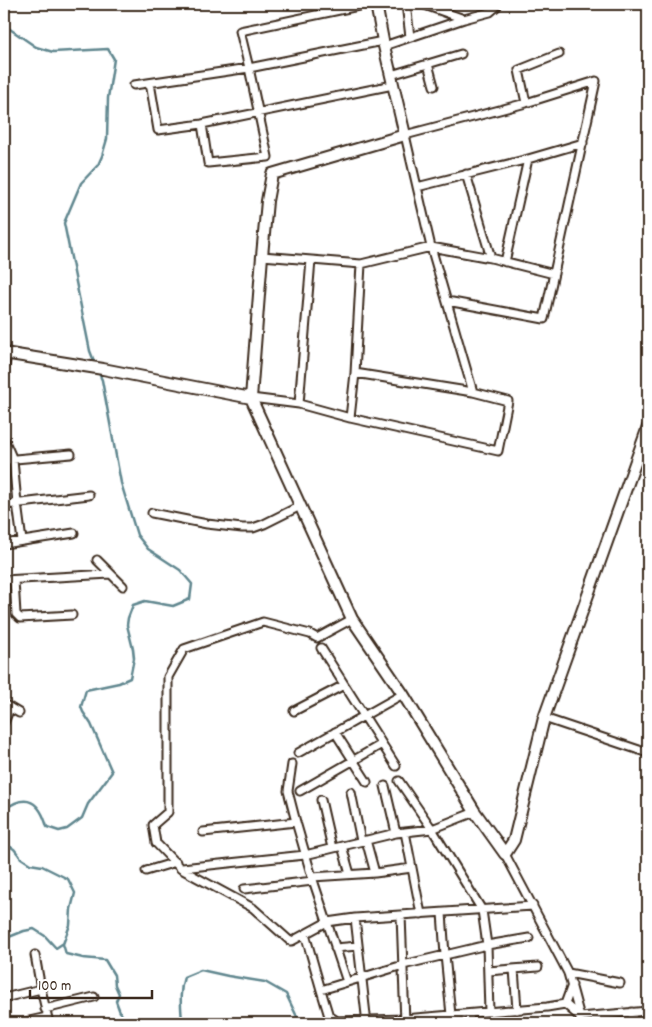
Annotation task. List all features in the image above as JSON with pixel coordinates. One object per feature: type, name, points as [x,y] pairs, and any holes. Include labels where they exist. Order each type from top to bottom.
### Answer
[{"type":"street","points":[[202,124],[208,163],[268,157],[240,31],[368,4]]},
{"type":"street","points":[[376,4],[431,247],[473,392]]},
{"type":"street","points":[[406,4],[410,37]]},
{"type":"street","points":[[422,4],[464,19]]},
{"type":"street","points":[[134,85],[249,68],[384,43],[410,37],[490,12],[498,4]]},
{"type":"street","points":[[150,83],[158,130],[258,113],[392,80],[428,64],[461,54]]},
{"type":"street","points":[[526,102],[519,70],[559,54]]},
{"type":"street","points":[[428,64],[434,86]]},
{"type":"street","points":[[447,301],[544,319],[596,81],[272,174],[262,256],[251,398],[352,619],[403,694],[475,812],[505,854],[568,972],[580,1020]]},
{"type":"street","points":[[417,187],[583,143]]},
{"type":"street","points":[[506,262],[528,159]]},
{"type":"street","points":[[466,174],[491,258]]},
{"type":"street","points":[[262,256],[361,264],[431,247],[491,258],[554,274]]},
{"type":"street","points":[[299,404],[311,260]]},
{"type":"street","points":[[350,418],[355,373],[361,264]]},
{"type":"street","points":[[4,371],[5,353],[103,369],[251,398],[299,404],[350,418],[498,451],[508,401],[473,392],[355,373]]},
{"type":"street","points":[[505,854],[514,840],[544,718],[648,427]]},
{"type":"street","points":[[4,439],[13,460],[22,541]]},
{"type":"street","points":[[4,460],[71,454]]},
{"type":"street","points":[[4,504],[89,495]]},
{"type":"street","points":[[152,513],[207,524],[253,528],[300,506]]},
{"type":"street","points":[[4,544],[74,533]]},
{"type":"street","points":[[97,560],[123,586]]},
{"type":"street","points":[[4,580],[110,574]]},
{"type":"street","points":[[14,580],[16,614],[20,618],[72,616]]},
{"type":"street","points":[[352,619],[316,638],[310,634],[263,622],[184,649],[168,677],[168,812],[154,825],[156,843],[181,869],[253,908],[290,941],[327,922],[355,918],[533,906]]},
{"type":"street","points":[[321,648],[396,766]]},
{"type":"street","points":[[294,711],[344,685]]},
{"type":"street","points":[[298,753],[403,694]]},
{"type":"street","points":[[4,723],[7,706],[19,713]]},
{"type":"street","points":[[544,718],[648,754]]},
{"type":"street","points":[[335,732],[367,782]]},
{"type":"street","points":[[300,791],[382,744]]},
{"type":"street","points":[[292,764],[288,791],[312,879],[347,982]]},
{"type":"street","points":[[399,781],[432,829],[482,910],[488,971],[489,1012]]},
{"type":"street","points":[[385,786],[396,833]]},
{"type":"street","points":[[351,792],[363,841],[376,873]]},
{"type":"street","points":[[321,800],[332,848]]},
{"type":"street","points":[[181,869],[305,855],[396,833],[432,829],[475,812]]},
{"type":"street","points":[[203,832],[296,822]]},
{"type":"street","points":[[405,832],[421,914]]},
{"type":"street","points":[[342,846],[350,874]]},
{"type":"street","points":[[146,871],[176,862]]},
{"type":"street","points":[[244,889],[350,874],[376,873],[412,868]]},
{"type":"street","points":[[442,913],[451,1015]]},
{"type":"street","points":[[400,916],[404,1021]]},
{"type":"street","points":[[355,918],[366,1015]]},
{"type":"street","points":[[305,934],[330,1020],[404,1021],[564,1004]]},
{"type":"street","points":[[321,990],[402,965],[486,945],[529,938]]},
{"type":"street","points":[[335,948],[358,946]]},
{"type":"street","points":[[35,955],[40,989],[47,1016]]},
{"type":"street","points":[[488,971],[538,967]]},
{"type":"street","points":[[514,969],[517,1010]]},
{"type":"street","points":[[568,972],[620,983]]},
{"type":"street","points":[[564,1004],[578,974]]},
{"type":"street","points":[[4,998],[40,989]]},
{"type":"street","points":[[20,1023],[47,1016],[94,997]]},
{"type":"street","points":[[564,1004],[580,1020]]},
{"type":"street","points":[[580,1020],[648,1011]]},
{"type":"street","points":[[632,1012],[633,1023]]},
{"type":"street","points":[[469,1014],[470,1023]]},
{"type":"waterway","points":[[4,25],[36,47],[53,52],[108,49],[114,59],[108,98],[107,139],[102,156],[98,165],[81,183],[64,223],[90,351],[96,366]]},
{"type":"waterway","points":[[4,810],[19,802],[32,802],[41,811],[47,827],[59,831],[67,829],[82,818],[88,804],[112,772],[91,724],[81,707],[86,690],[119,683],[130,678],[134,658],[127,625],[133,605],[145,601],[173,606],[190,599],[192,584],[180,570],[148,549],[137,535],[121,483],[102,380],[98,371]]},
{"type":"waterway","points":[[4,841],[30,864],[42,866],[68,879],[75,893],[70,925],[63,944],[66,954],[105,960],[114,975],[115,985],[119,994],[116,1001],[118,1007],[128,1023]]},
{"type":"waterway","points":[[4,939],[34,929],[45,936],[56,948],[62,944]]},
{"type":"waterway","points":[[180,1023],[182,1022],[181,994],[184,977],[201,970],[265,982],[286,994],[300,1023]]}]
